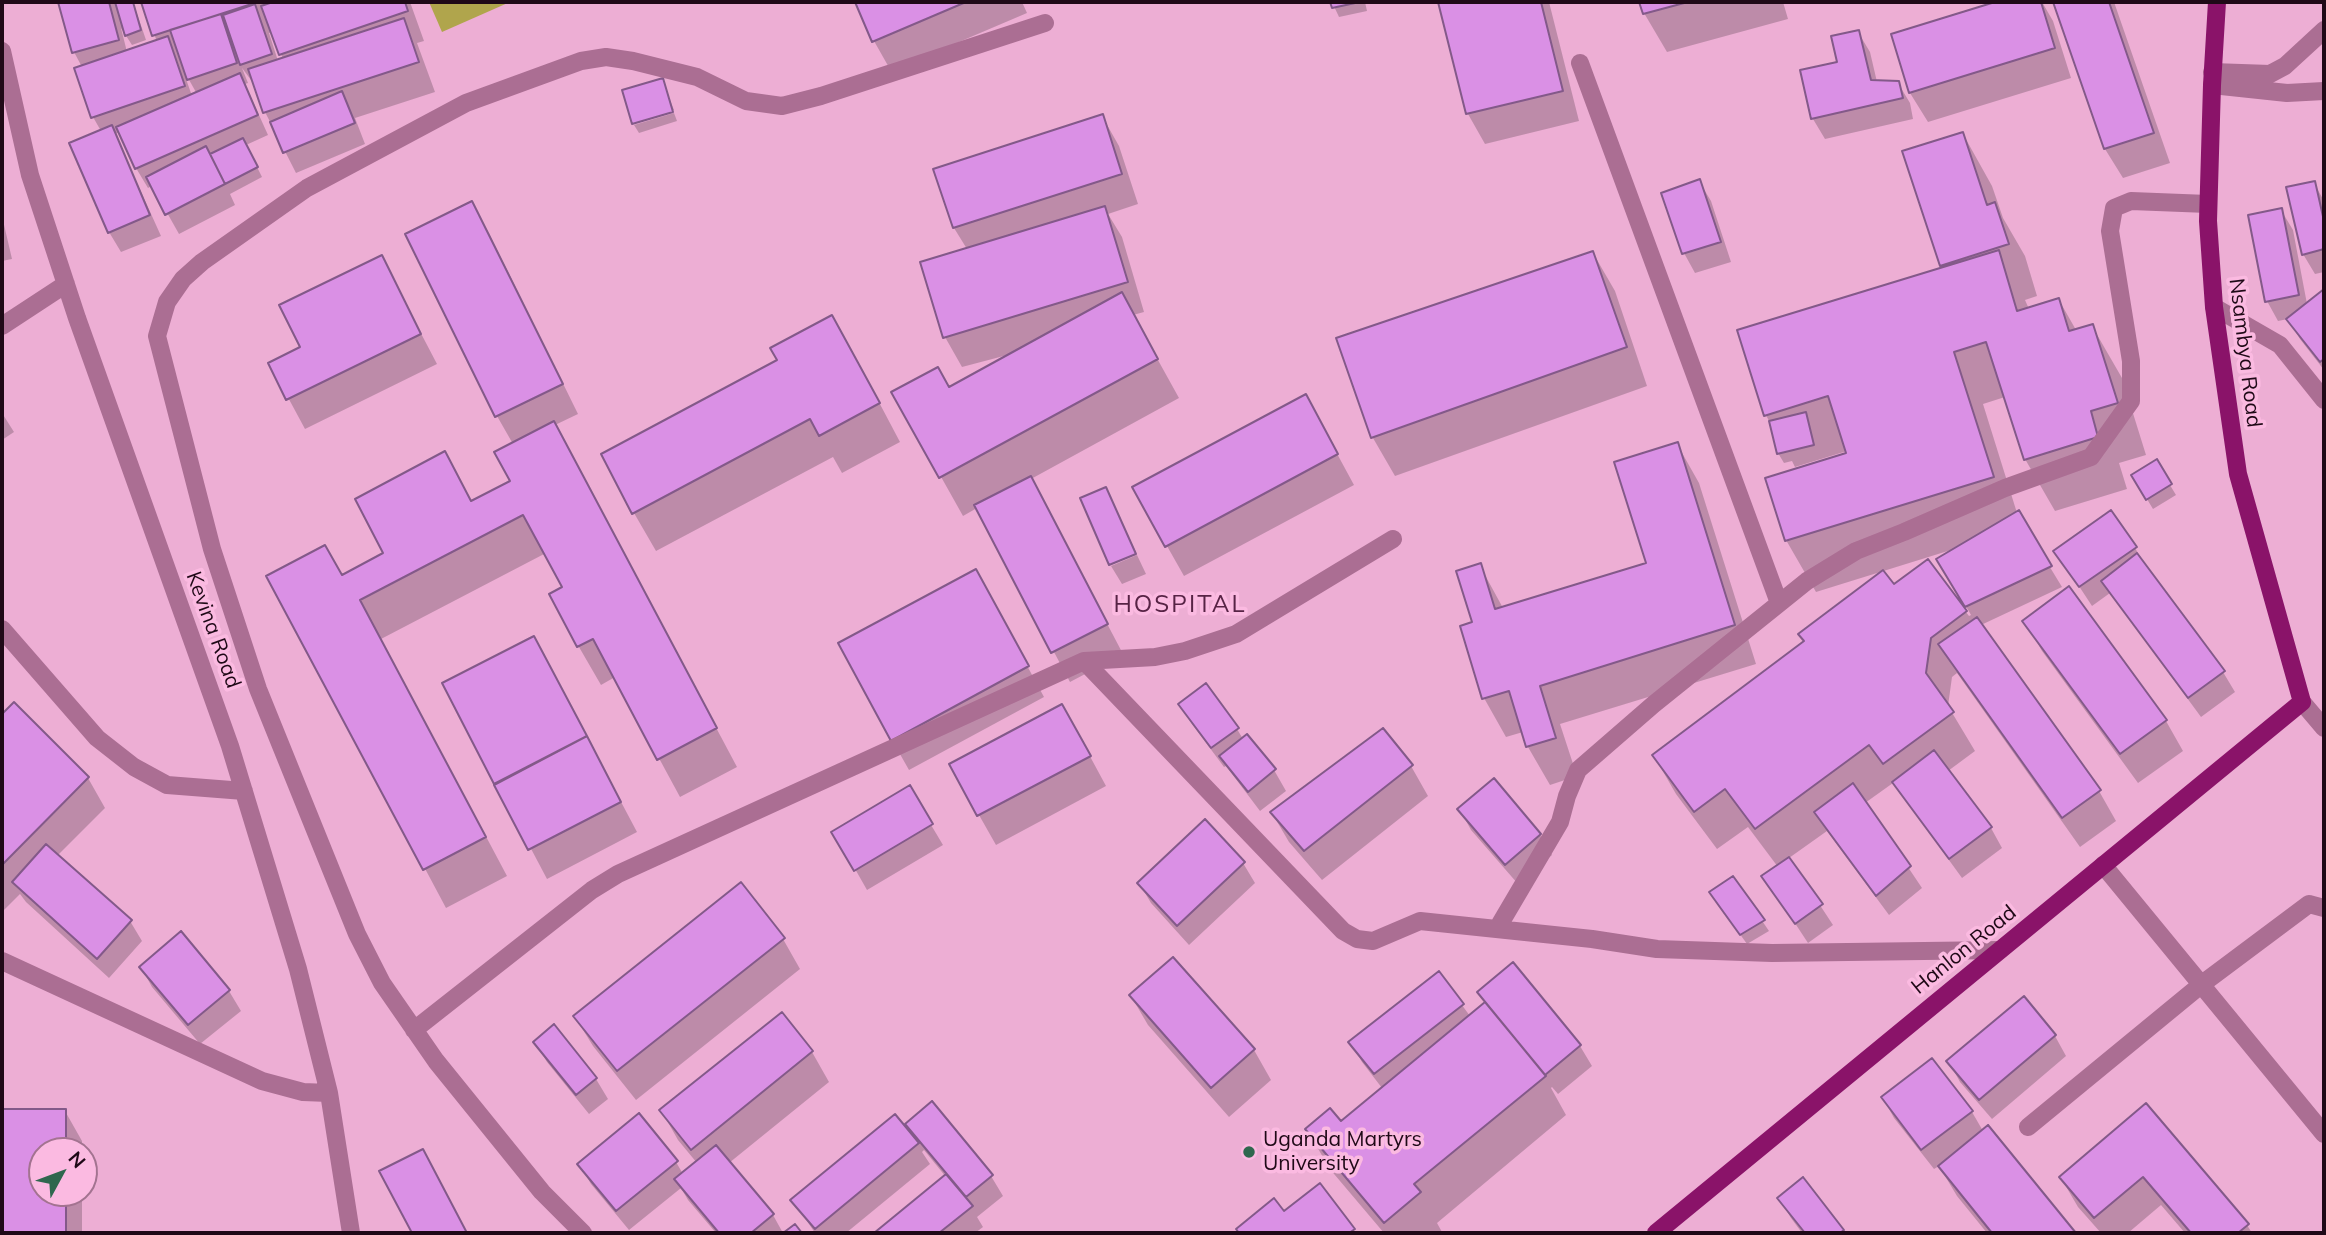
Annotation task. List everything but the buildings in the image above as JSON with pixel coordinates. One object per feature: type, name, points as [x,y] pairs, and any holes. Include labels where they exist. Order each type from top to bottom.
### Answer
[{"type":"main road","name":"Nsambya Road","points":[[2217,2],[2208,204],[2214,307],[2238,474],[2302,702]]},
{"type":"main road","name":"Hanlon Road","points":[[1656,1233],[2302,702]]},
{"type":"street","points":[[583,1233],[542,1192],[436,1060],[382,983],[357,934],[258,688],[212,549],[156,336],[167,302],[183,279],[202,262],[307,188],[466,103],[581,61],[606,57],[633,61],[697,77],[746,101],[782,106],[821,96],[1045,23]]},
{"type":"street","points":[[2212,78],[2270,74],[2285,66],[2324,30]]},
{"type":"street","name":"Kevina Road","points":[[2,51],[30,175],[230,746],[298,969],[329,1093],[351,1233]]},
{"type":"street","points":[[1580,63],[1779,604]]},
{"type":"street","points":[[2212,78],[2287,93],[2324,91]]},
{"type":"street","points":[[1497,929],[1560,822],[1578,770],[1654,704],[1807,581],[1856,551],[2005,488],[2091,457],[2131,401],[2131,361],[2110,231],[2114,208],[2131,201],[2208,204]]},
{"type":"street","points":[[2,326],[66,284]]},
{"type":"street","points":[[2214,307],[2280,345],[2324,400]]},
{"type":"street","points":[[414,1030],[592,890],[618,874],[1084,661],[1155,657],[1185,651],[1236,634],[1393,539]]},
{"type":"street","points":[[2,629],[97,738],[134,767],[167,785],[244,790]]},
{"type":"street","points":[[1084,661],[1343,930],[1357,939],[1373,941],[1420,921],[1695,950],[1772,953],[2000,950]]},
{"type":"street","points":[[2302,702],[2324,728]]},
{"type":"street","points":[[2103,865],[2324,1134]]},
{"type":"street","points":[[2028,1127],[2202,984],[2309,904],[2324,908]]},
{"type":"street","points":[[2,961],[262,1081],[303,1092],[329,1093]]},
{"type":"shaded area","points":[[429,2],[510,2],[442,32]]},
{"type":"place","name":"Uganda Martyrs University","points":[[1249,1152]]},
{"type":"district","name":"HOSPITAL","points":[[1180,605]]}]
